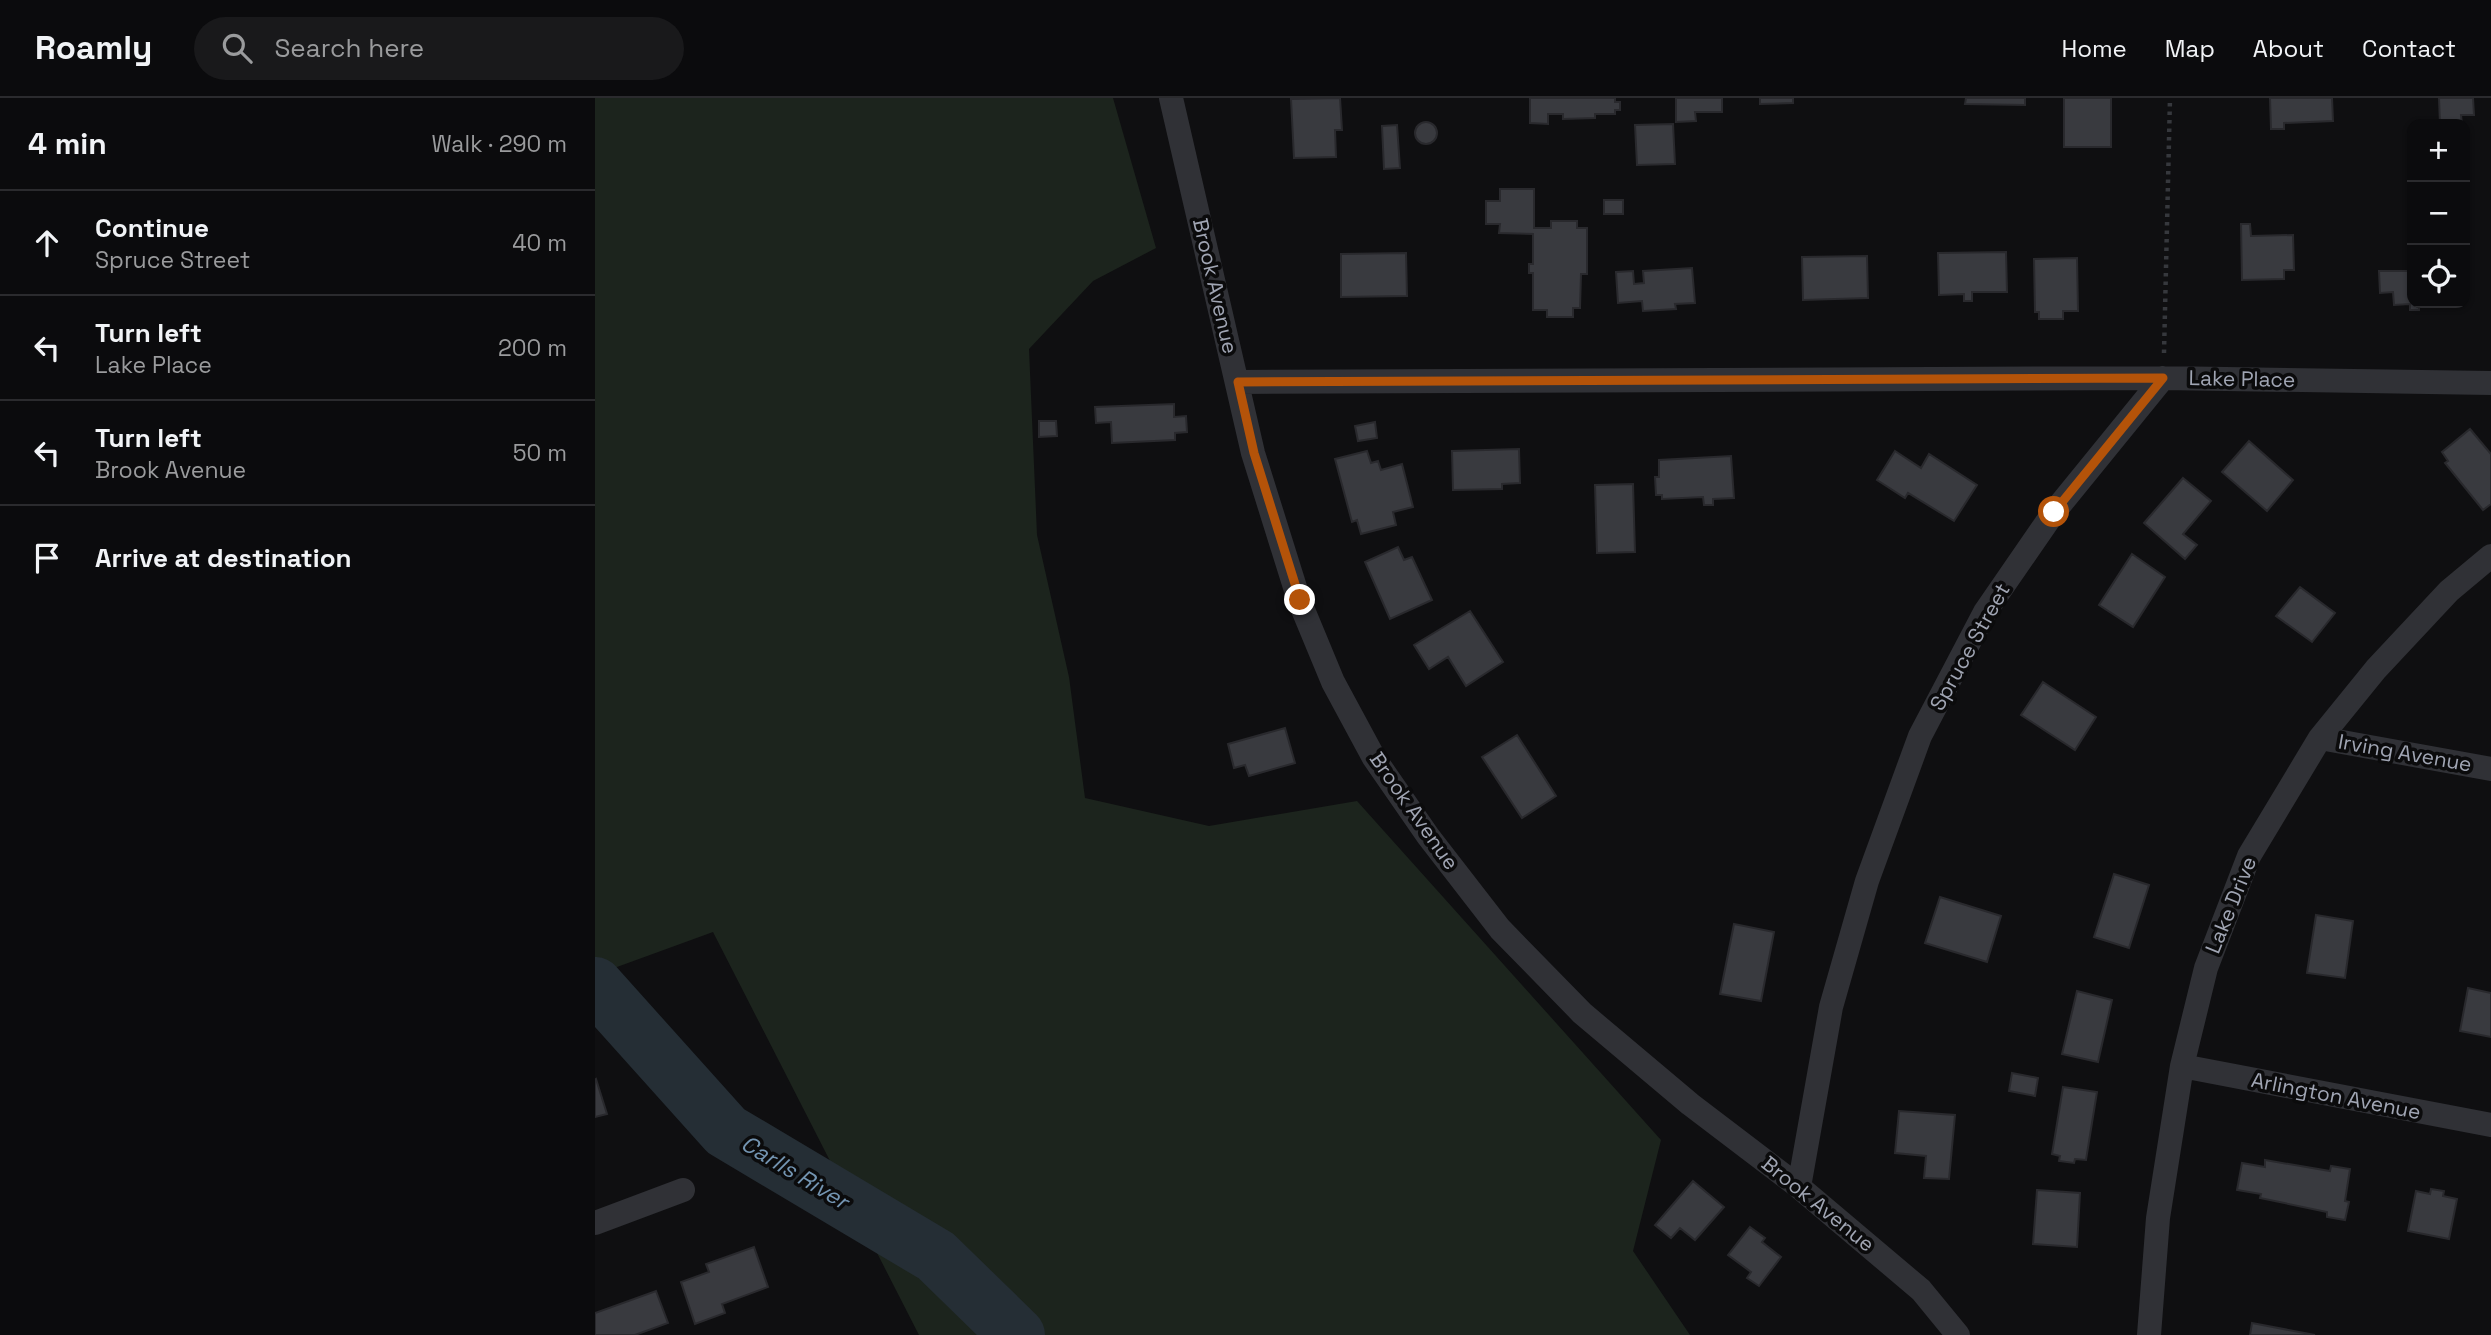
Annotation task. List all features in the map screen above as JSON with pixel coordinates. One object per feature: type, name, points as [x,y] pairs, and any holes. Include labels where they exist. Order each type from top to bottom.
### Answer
[{"type":"street","name":"Brook Avenue","points":[[1171,98],[1254,453],[1300,600],[1333,682],[1374,758],[1428,836],[1500,929],[1582,1013],[1690,1104],[1800,1187],[1921,1290],[1958,1335]]},
{"type":"street","name":"Lake Place","points":[[1238,382],[2163,378],[2491,383]]},
{"type":"street","name":"Spruce Street","points":[[1800,1187],[1831,1007],[1867,881],[1920,736],[1985,612],[2054,512],[2163,378]]},
{"type":"street","name":"Lake Drive","points":[[2149,1335],[2158,1218],[2182,1066],[2206,968],[2249,856],[2320,738],[2376,669],[2440,601],[2491,556]]},
{"type":"street","name":"Irving Avenue","points":[[2320,738],[2491,769]]},
{"type":"street","name":"Arlington Avenue","points":[[2182,1066],[2491,1125]]},
{"type":"street","points":[[595,1223],[683,1190]]},
{"type":"path","points":[[2163,378],[2170,98]]},
{"type":"shaded area","points":[[595,98],[1113,98],[1156,248],[1093,281],[1029,349],[1037,535],[1069,677],[1085,798],[1209,826],[1357,801],[1661,1140],[1633,1251],[1690,1335],[919,1335],[713,932],[595,975]]},
{"type":"building","points":[[1340,98],[1342,130],[1335,130],[1336,157],[1294,158],[1291,99]]},
{"type":"building","points":[[1530,98],[1615,98],[1615,102],[1620,102],[1620,110],[1615,110],[1615,114],[1595,114],[1595,118],[1563,119],[1563,114],[1548,114],[1548,124],[1530,123]]},
{"type":"building","points":[[1676,98],[1722,98],[1722,112],[1695,112],[1696,121],[1676,122]]},
{"type":"building","points":[[1760,98],[1793,98],[1793,103],[1760,104]]},
{"type":"building","points":[[1966,98],[2025,98],[2025,105],[1965,104]]},
{"type":"building","points":[[2064,98],[2111,98],[2111,147],[2064,147]]},
{"type":"building","points":[[2270,98],[2332,98],[2333,121],[2284,123],[2284,129],[2271,129]]},
{"type":"building","points":[[2439,98],[2473,98],[2474,115],[2461,115],[2461,119],[2440,119]]},
{"type":"building","points":[[1426,122],[1434,125],[1437,133],[1434,141],[1426,144],[1418,141],[1415,133],[1418,125]]},
{"type":"building","points":[[1673,124],[1675,164],[1637,165],[1635,125]]},
{"type":"building","points":[[1397,125],[1400,168],[1384,169],[1382,126]]},
{"type":"building","points":[[1500,189],[1534,189],[1534,228],[1551,228],[1551,221],[1577,221],[1577,228],[1587,228],[1587,274],[1581,274],[1580,308],[1573,308],[1573,317],[1547,317],[1547,310],[1533,310],[1533,273],[1529,273],[1529,264],[1533,264],[1533,234],[1499,233],[1500,224],[1486,224],[1486,201],[1500,201]]},
{"type":"building","points":[[1604,200],[1623,200],[1623,214],[1604,214]]},
{"type":"building","points":[[2241,224],[2250,224],[2251,236],[2293,235],[2294,270],[2284,270],[2284,279],[2242,280]]},
{"type":"building","points":[[2006,252],[2007,292],[1972,292],[1972,301],[1964,301],[1964,294],[1939,295],[1938,253]]},
{"type":"building","points":[[1406,253],[1407,296],[1341,297],[1341,254]]},
{"type":"building","points":[[1867,256],[1868,298],[1803,300],[1802,257]]},
{"type":"building","points":[[2077,258],[2078,311],[2063,311],[2063,319],[2039,319],[2039,312],[2035,312],[2034,259]]},
{"type":"building","points":[[1692,268],[1695,303],[1675,304],[1676,309],[1643,311],[1642,301],[1618,303],[1616,272],[1633,271],[1634,284],[1644,283],[1643,271]]},
{"type":"building","points":[[2379,271],[2407,271],[2407,304],[2394,305],[2393,292],[2380,293]]},
{"type":"building","points":[[1174,404],[1174,417],[1186,416],[1187,432],[1175,433],[1175,440],[1112,443],[1111,422],[1096,423],[1095,407]]},
{"type":"building","points":[[1039,421],[1056,421],[1057,436],[1039,437]]},
{"type":"building","points":[[1375,422],[1377,438],[1358,441],[1355,426]]},
{"type":"building","points":[[2470,429],[2491,454],[2491,504],[2483,510],[2445,463],[2448,461],[2442,452]]},
{"type":"building","points":[[2249,441],[2293,480],[2267,511],[2222,472]]},
{"type":"building","points":[[1519,449],[1520,483],[1502,484],[1502,489],[1453,490],[1452,451]]},
{"type":"building","points":[[1367,451],[1371,463],[1378,461],[1381,470],[1402,464],[1413,507],[1393,512],[1396,525],[1361,534],[1357,520],[1352,522],[1335,459]]},
{"type":"building","points":[[1895,451],[1921,468],[1929,454],[1977,485],[1954,521],[1908,493],[1905,498],[1877,480]]},
{"type":"building","points":[[1731,456],[1734,498],[1713,499],[1713,505],[1704,505],[1703,497],[1662,499],[1662,495],[1656,495],[1655,477],[1659,477],[1659,460]]},
{"type":"building","points":[[2183,478],[2211,501],[2183,534],[2197,545],[2185,559],[2144,523]]},
{"type":"building","points":[[1633,484],[1635,552],[1597,553],[1595,485]]},
{"type":"building","points":[[1398,547],[1404,560],[1412,557],[1432,600],[1390,619],[1365,562]]},
{"type":"building","points":[[2132,554],[2165,577],[2133,627],[2099,605]]},
{"type":"building","points":[[2300,587],[2335,613],[2312,642],[2276,616]]},
{"type":"building","points":[[1470,611],[1503,662],[1466,686],[1448,657],[1429,669],[1414,645]]},
{"type":"building","points":[[2043,682],[2096,717],[2075,750],[2021,715]]},
{"type":"building","points":[[1285,728],[1295,763],[1249,776],[1245,765],[1234,768],[1228,744]]},
{"type":"building","points":[[1517,735],[1556,796],[1522,818],[1482,757]]},
{"type":"building","points":[[2114,874],[2149,885],[2129,948],[2094,937]]},
{"type":"building","points":[[1940,897],[2001,916],[1987,962],[1925,943]]},
{"type":"building","points":[[2316,915],[2353,921],[2345,978],[2307,973]]},
{"type":"building","points":[[1734,924],[1774,932],[1761,1001],[1720,994]]},
{"type":"building","points":[[2468,988],[2491,993],[2491,1037],[2460,1031]]},
{"type":"building","points":[[2077,991],[2112,1000],[2098,1062],[2062,1054]]},
{"type":"building","points":[[2012,1073],[2038,1078],[2035,1096],[2009,1091]]},
{"type":"building","points":[[595,1080],[607,1114],[595,1117]]},
{"type":"building","points":[[2063,1087],[2097,1092],[2086,1160],[2075,1159],[2074,1163],[2059,1161],[2060,1156],[2052,1154]]},
{"type":"building","points":[[1899,1111],[1955,1115],[1949,1179],[1924,1178],[1926,1156],[1895,1153]]},
{"type":"building","points":[[2265,1160],[2330,1171],[2331,1166],[2350,1169],[2345,1201],[2349,1202],[2345,1220],[2327,1217],[2327,1212],[2260,1198],[2261,1194],[2237,1190],[2242,1163],[2265,1167]]},
{"type":"building","points":[[1693,1181],[1724,1207],[1695,1240],[1680,1228],[1671,1238],[1655,1225]]},
{"type":"building","points":[[2431,1189],[2444,1191],[2443,1196],[2457,1199],[2449,1239],[2408,1231],[2416,1191],[2430,1194]]},
{"type":"building","points":[[2037,1190],[2080,1193],[2077,1247],[2033,1244]]},
{"type":"building","points":[[1750,1227],[1765,1238],[1762,1242],[1781,1257],[1759,1286],[1747,1278],[1751,1272],[1728,1255]]},
{"type":"building","points":[[754,1247],[768,1287],[722,1304],[725,1313],[695,1324],[681,1282],[709,1272],[706,1264]]},
{"type":"building","points":[[656,1291],[668,1323],[635,1335],[595,1335],[595,1313]]},
{"type":"building","points":[[2252,1323],[2315,1335],[2250,1335]]},
{"type":"waterway","name":"Carlls River","points":[[595,985],[726,1131],[936,1256],[1017,1335]]},
{"type":"route","points":[[1300,600],[1254,453],[1238,382],[2163,378],[2054,512]]}]
